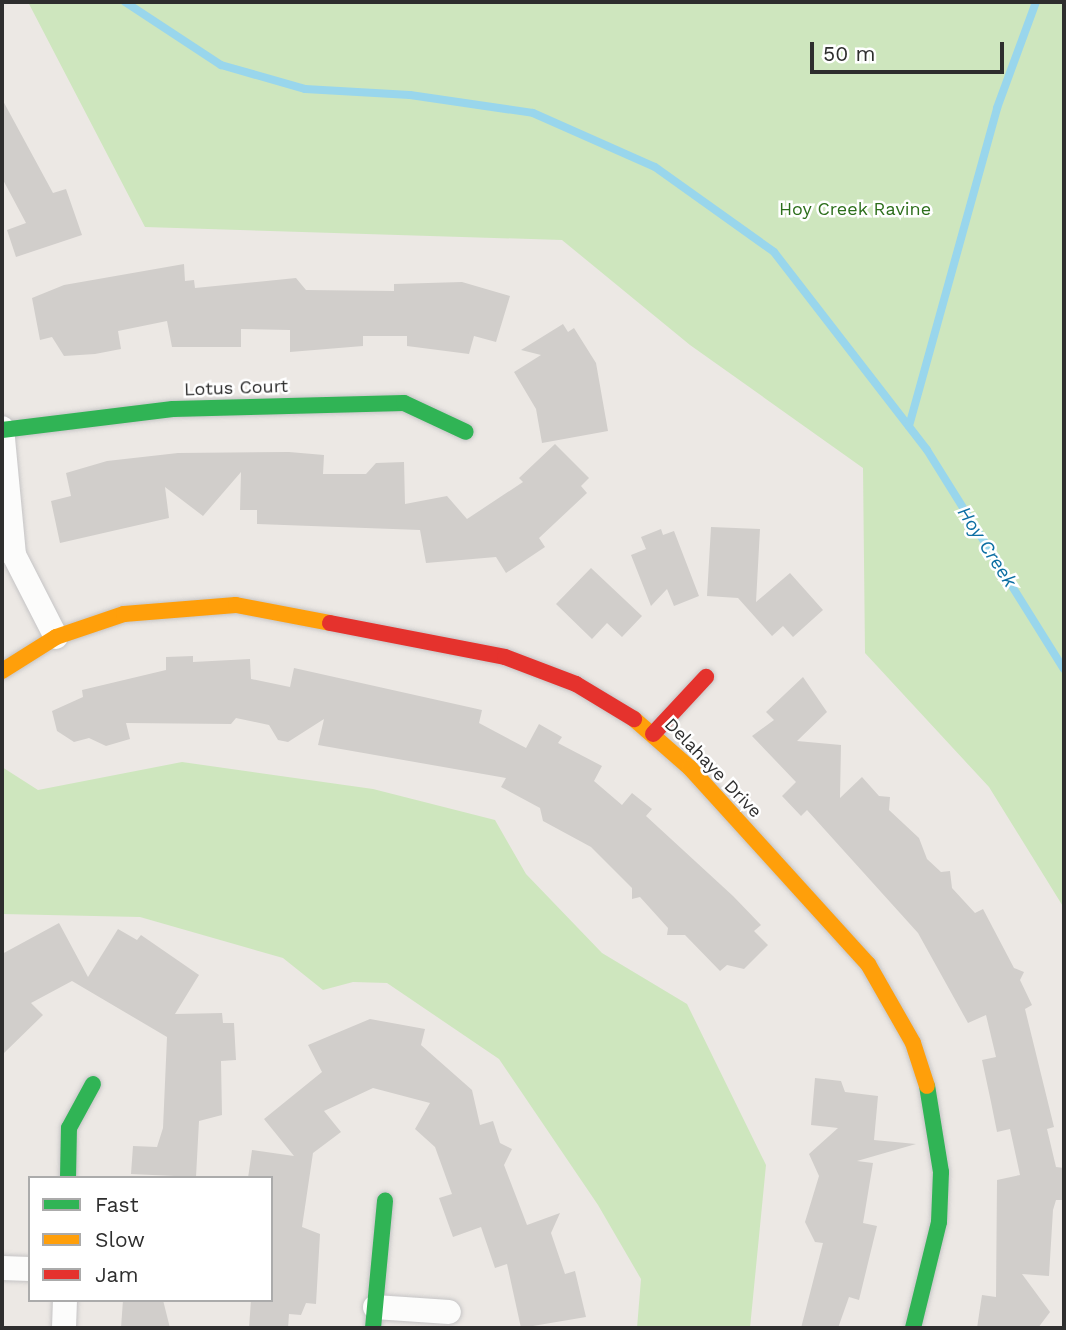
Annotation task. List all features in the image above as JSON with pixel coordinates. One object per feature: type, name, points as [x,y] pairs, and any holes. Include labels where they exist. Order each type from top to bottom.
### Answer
[{"type":"street","name":"Lotus Court","points":[[2,429],[173,409],[404,403],[466,432]]},
{"type":"street","points":[[2,429],[14,555],[56,637]]},
{"type":"street","name":"Delahaye Drive","points":[[2,671],[56,637],[167,607],[269,610],[533,665],[602,697],[653,734],[867,964],[913,1043],[932,1102],[941,1171],[939,1222],[913,1328]]},
{"type":"street","points":[[653,734],[706,677]]},
{"type":"street","points":[[68,1176],[69,1128],[93,1084]]},
{"type":"street","points":[[384,1201],[374,1318],[449,1312]]},
{"type":"street","points":[[2,1268],[28,1269]]},
{"type":"street","points":[[64,1328],[65,1302]]},
{"type":"green space","name":"Hoy Creek Ravine","points":[[28,2],[1064,2],[1064,908],[989,787],[865,653],[863,468],[690,345],[562,240],[145,227]]},
{"type":"green space","points":[[182,762],[373,789],[495,820],[526,874],[602,953],[687,1004],[766,1165],[750,1328],[637,1328],[641,1279],[598,1205],[499,1059],[387,983],[353,982],[323,990],[283,958],[140,917],[2,914],[2,767],[38,790]]},
{"type":"building","points":[[2,99],[53,193],[66,189],[82,235],[16,257],[7,230],[26,223],[2,178]]},
{"type":"building","points":[[184,264],[185,281],[194,280],[195,288],[296,278],[306,290],[394,291],[394,284],[462,282],[510,296],[496,342],[474,336],[469,354],[407,346],[407,336],[363,336],[363,346],[290,352],[290,330],[241,329],[241,347],[172,347],[167,321],[118,331],[121,349],[95,354],[64,356],[52,337],[40,340],[32,298],[64,285]]},
{"type":"building","points":[[563,324],[568,332],[574,328],[596,363],[608,431],[542,443],[536,409],[514,372],[541,355],[521,350]]},
{"type":"building","points":[[555,444],[589,478],[581,486],[587,493],[539,538],[545,547],[506,573],[496,557],[426,563],[420,530],[257,524],[257,510],[240,510],[241,472],[203,516],[165,487],[169,518],[60,543],[51,501],[71,496],[66,473],[107,461],[178,453],[289,452],[324,455],[323,474],[366,474],[376,463],[404,462],[405,504],[447,496],[467,519],[523,482],[519,478]]},
{"type":"building","points":[[711,527],[760,529],[756,602],[790,573],[823,610],[793,637],[783,626],[772,636],[738,598],[707,596]]},
{"type":"building","points":[[661,529],[663,535],[674,531],[699,596],[674,606],[667,589],[651,606],[631,555],[646,549],[641,537]]},
{"type":"building","points":[[591,568],[642,616],[622,637],[607,623],[592,639],[556,604]]},
{"type":"building","points":[[193,656],[193,662],[250,659],[251,679],[290,687],[294,668],[482,710],[479,723],[526,748],[539,724],[562,737],[558,743],[602,766],[594,781],[622,805],[632,793],[652,809],[646,816],[761,925],[754,931],[768,945],[744,969],[727,965],[720,971],[685,935],[667,935],[668,928],[640,897],[632,899],[632,888],[591,847],[543,821],[540,808],[501,787],[506,778],[318,745],[324,719],[288,742],[278,740],[269,725],[236,718],[231,724],[126,723],[130,739],[106,746],[89,738],[74,742],[57,731],[52,711],[83,697],[82,690],[166,670],[166,657]]},
{"type":"building","points":[[803,677],[827,712],[797,741],[841,745],[840,798],[862,777],[879,796],[890,797],[889,810],[919,838],[927,859],[941,872],[950,871],[952,888],[975,913],[983,909],[1014,968],[1024,972],[1020,980],[1032,1005],[1025,1009],[1054,1127],[1047,1129],[1056,1167],[1064,1168],[1062,1200],[1056,1200],[1053,1210],[1049,1276],[1022,1274],[1050,1312],[1038,1328],[977,1328],[982,1295],[996,1297],[997,1180],[1020,1175],[1010,1129],[997,1132],[982,1060],[996,1057],[986,1015],[968,1023],[918,933],[807,810],[801,816],[782,796],[796,782],[752,736],[774,720],[766,712]]},
{"type":"building","points":[[59,923],[88,977],[118,929],[137,940],[141,935],[199,975],[175,1014],[222,1013],[223,1023],[234,1023],[236,1060],[221,1061],[222,1115],[199,1121],[196,1176],[131,1174],[133,1146],[157,1147],[163,1128],[167,1037],[72,981],[31,1003],[43,1015],[2,1055],[2,954]]},
{"type":"building","points":[[370,1019],[425,1029],[421,1045],[472,1090],[480,1125],[493,1121],[500,1143],[512,1149],[504,1165],[527,1225],[560,1213],[551,1233],[565,1274],[575,1271],[586,1317],[521,1328],[507,1264],[495,1268],[481,1227],[453,1237],[439,1198],[452,1194],[435,1147],[415,1129],[430,1103],[373,1088],[324,1111],[341,1132],[313,1153],[302,1227],[320,1234],[316,1304],[306,1303],[301,1315],[289,1314],[288,1328],[249,1328],[251,1302],[273,1302],[273,1176],[248,1176],[252,1150],[294,1156],[264,1119],[322,1072],[308,1045]]},
{"type":"building","points":[[815,1078],[841,1081],[845,1092],[878,1096],[874,1140],[916,1144],[857,1161],[873,1163],[863,1223],[877,1226],[859,1300],[849,1297],[838,1328],[801,1328],[823,1243],[815,1242],[805,1222],[819,1176],[809,1154],[838,1128],[811,1125]]},
{"type":"building","points":[[123,1302],[164,1302],[170,1328],[121,1328]]},
{"type":"waterway","name":"Hoy Creek","points":[[125,2],[221,65],[305,89],[410,95],[533,113],[655,167],[774,252],[927,450],[1064,669]]},
{"type":"waterway","points":[[909,426],[997,108],[1036,2]]},
{"type":"traffic: fast","points":[[2,430],[173,409],[404,403],[466,432]]},
{"type":"traffic: fast","points":[[68,1176],[69,1128],[93,1084]]},
{"type":"traffic: fast","points":[[913,1328],[939,1222],[941,1172],[927,1086]]},
{"type":"traffic: fast","points":[[373,1328],[385,1201]]},
{"type":"traffic: slow","points":[[2,671],[56,637],[124,614],[236,605],[330,623]]},
{"type":"traffic: slow","points":[[634,719],[690,768],[868,964],[913,1043],[927,1086]]},
{"type":"traffic: jam","points":[[330,623],[505,657],[576,684],[634,719]]},
{"type":"traffic: jam","points":[[653,734],[706,677]]}]
